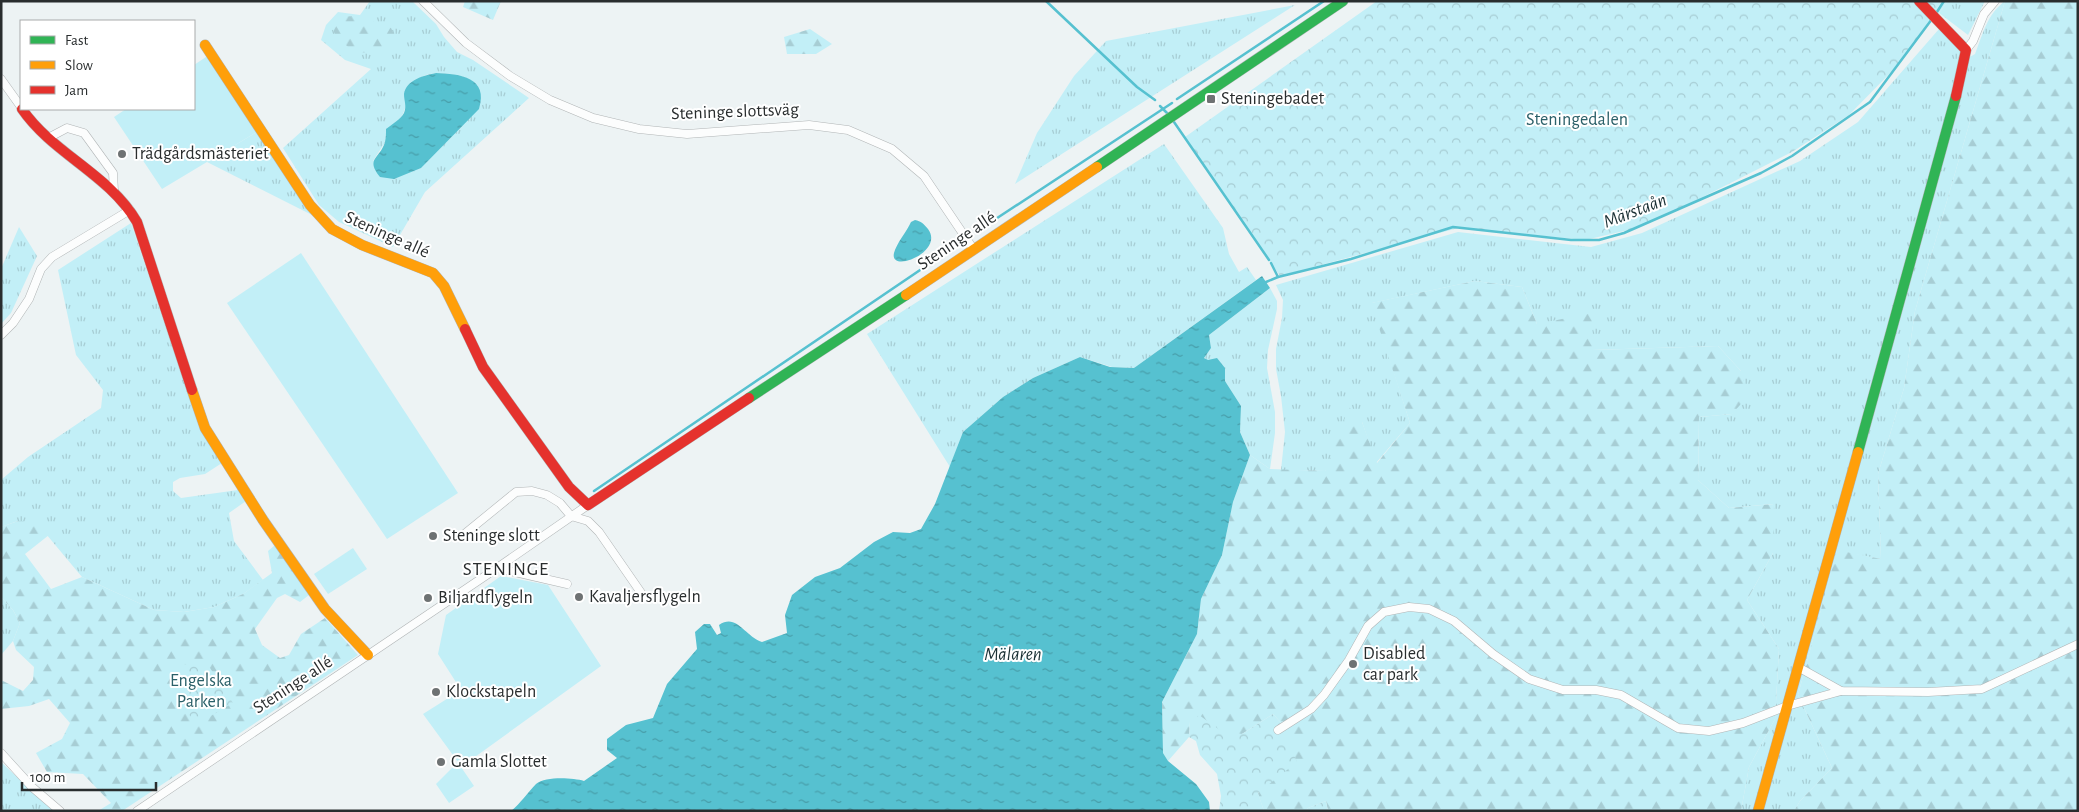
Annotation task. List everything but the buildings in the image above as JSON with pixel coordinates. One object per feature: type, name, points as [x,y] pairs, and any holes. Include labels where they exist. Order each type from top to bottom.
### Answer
[{"type":"street","name":"Steninge slottsväg","points":[[423,1],[466,43],[510,76],[550,100],[593,118],[638,129],[687,134],[809,125],[848,130],[892,149],[924,176],[974,250]]},
{"type":"street","name":"Steninge allé","points":[[137,811],[571,516],[974,250],[1343,1]]},
{"type":"street","points":[[1758,811],[1962,76],[1966,50],[1973,41],[1984,14],[1995,1]]},
{"type":"street","points":[[1922,5],[1943,24],[1966,50]]},
{"type":"street","name":"Steninge allé","points":[[205,46],[310,205],[332,229],[362,245],[433,274],[444,286],[483,367],[569,487],[588,505]]},
{"type":"street","points":[[1,79],[20,105]]},
{"type":"street","points":[[23,110],[34,126],[50,137],[124,200],[137,222],[205,428],[263,520],[325,609],[368,655]]},
{"type":"street","points":[[50,137],[67,128],[84,133],[113,173],[114,190]]},
{"type":"street","points":[[1,335],[13,323],[29,299],[40,269],[52,258],[130,210]]},
{"type":"street","points":[[462,536],[516,492],[532,492],[547,495],[560,503],[571,516],[588,522],[599,532],[644,597]]},
{"type":"street","points":[[496,568],[566,584]]},
{"type":"street","points":[[1278,730],[1293,723],[1311,709],[1324,695],[1350,660],[1368,626],[1384,612],[1408,607],[1429,609],[1454,620],[1493,654],[1529,679],[1563,690],[1596,690],[1621,695],[1678,728],[1709,731],[1742,723],[1787,706],[1841,691],[1928,692],[1982,689],[2078,644]]},
{"type":"street","points":[[1798,667],[1841,691]]},
{"type":"street","points":[[1,753],[32,787],[60,811]]},
{"type":"green space","points":[[370,1],[412,1],[436,24],[457,52],[473,60],[529,98],[425,192],[393,247],[339,222],[319,205],[283,148],[371,69],[345,60],[321,40],[326,25],[338,12],[360,15]],"holes":[[[436,73],[464,77],[478,86],[373,161],[403,114],[415,80]]]},
{"type":"green space","points":[[465,1],[501,1],[493,20],[463,7]]},
{"type":"green space","name":"Steningedalen","points":[[1377,1],[1948,1],[1939,13],[1929,6],[1932,20],[1902,61],[1849,115],[1792,152],[1683,207],[1633,229],[1585,240],[1458,228],[1280,276],[1185,137]]},
{"type":"green space","points":[[1948,1],[1985,1],[1968,35],[1939,13]]},
{"type":"green space","points":[[2005,1],[1915,311],[1904,388],[1878,474],[1881,559],[1837,551],[1798,695],[1832,768],[1800,801],[1794,811],[1741,811],[1749,767],[1775,719],[1779,649],[1747,600],[1773,553],[1773,504],[1729,508],[1698,480],[1699,417],[1732,414],[1741,371],[1718,346],[1592,350],[1537,324],[1522,287],[1475,281],[1372,303],[1410,423],[1376,463],[1362,422],[1325,471],[1281,470],[1285,432],[1276,369],[1276,349],[1282,318],[1283,300],[1276,285],[1458,232],[1591,247],[1642,233],[1800,161],[1858,122],[1939,29],[1961,49],[1961,62],[1975,54],[1990,18]]},
{"type":"green space","points":[[2005,1],[2078,1],[2078,811],[1794,811],[1800,801],[1832,768],[1798,695],[1837,550],[1881,559],[1878,474],[1904,388],[1915,311]]},
{"type":"green space","points":[[1295,5],[1015,184],[1037,133],[1074,76],[1106,41]]},
{"type":"green space","points":[[336,17],[363,18],[391,28],[400,47],[381,55],[353,51],[336,37],[332,27]]},
{"type":"green space","points":[[810,29],[832,44],[816,54],[787,54],[784,37]]},
{"type":"green space","points":[[209,55],[257,132],[162,189],[114,117],[124,110],[195,110],[195,64]]},
{"type":"green space","points":[[257,132],[316,217],[207,162]]},
{"type":"green space","points":[[1164,144],[1223,228],[1229,254],[1239,272],[1247,267],[1256,280],[1134,368],[1112,367],[1080,357],[1033,378],[1003,397],[963,432],[950,467],[867,334]]},
{"type":"green space","points":[[131,223],[199,427],[222,463],[205,474],[180,478],[173,482],[173,491],[181,498],[238,490],[246,501],[229,513],[234,541],[263,580],[243,594],[214,607],[184,612],[154,610],[82,577],[36,522],[18,521],[1,527],[1,480],[28,457],[101,408],[103,390],[76,355],[58,270]]},
{"type":"green space","points":[[19,227],[37,256],[11,313],[1,324],[1,269]]},
{"type":"green space","points":[[301,253],[458,493],[387,539],[227,303]]},
{"type":"green space","points":[[1475,281],[1522,287],[1537,324],[1592,313],[1593,350],[1718,346],[1741,371],[1748,396],[1732,414],[1699,417],[1698,480],[1729,508],[1774,504],[1773,553],[1747,600],[1779,649],[1775,719],[1749,767],[1741,811],[1328,811],[1326,801],[1308,808],[1306,811],[1264,811],[1258,794],[1284,726],[1273,714],[1242,734],[1224,734],[1190,722],[1189,737],[1168,761],[1163,753],[1162,702],[1197,634],[1201,599],[1222,555],[1233,502],[1250,455],[1270,469],[1325,471],[1349,407],[1362,422],[1377,463],[1410,423],[1371,303]]},
{"type":"green space","points":[[1270,288],[1277,301],[1277,309],[1268,350],[1267,368],[1275,412],[1275,433],[1270,469],[1250,455],[1240,432],[1241,406],[1225,381],[1204,357],[1211,348],[1209,335]]},
{"type":"green space","points":[[18,521],[36,521],[49,535],[25,554],[51,589],[82,577],[154,610],[184,612],[214,607],[243,594],[272,573],[268,551],[275,545],[309,595],[300,602],[285,594],[277,598],[255,629],[262,645],[280,658],[289,655],[301,634],[325,618],[358,655],[122,811],[98,811],[111,803],[83,774],[47,772],[36,753],[62,739],[70,723],[49,699],[29,706],[1,709],[1,680],[23,691],[33,680],[34,667],[16,650],[13,641],[20,623],[13,610],[1,597],[1,527]]},
{"type":"green space","points":[[353,548],[367,569],[328,594],[314,574]]},
{"type":"green space","points":[[501,576],[548,585],[601,666],[461,767],[474,786],[449,803],[436,784],[458,762],[423,714],[461,690],[438,654],[446,615]]},
{"type":"green space","points":[[1,597],[13,610],[20,623],[13,641],[1,655]]},
{"type":"green space","name":"Engelska Parken","points":[[183,664],[210,668],[233,703],[195,725],[173,685]]},
{"type":"green space","points":[[1273,714],[1284,726],[1297,762],[1258,793],[1264,811],[1219,811],[1221,796],[1217,774],[1200,755],[1196,741],[1189,737],[1190,722],[1199,715],[1224,733],[1242,734]]},
{"type":"green space","points":[[1,762],[53,811],[1,811]]},
{"type":"green space","points":[[1326,801],[1328,811],[1306,811],[1308,808]]},
{"type":"water","points":[[436,73],[463,76],[476,84],[480,90],[481,98],[479,109],[421,168],[394,179],[380,177],[374,162],[383,148],[386,129],[404,113],[405,89],[417,79]]},
{"type":"water","points":[[915,220],[922,223],[928,229],[931,237],[929,245],[916,258],[907,261],[895,259],[895,249],[911,222]]},
{"type":"water","name":"Mälaren","points":[[1262,276],[1270,288],[1209,335],[1211,348],[1204,358],[1208,360],[1217,358],[1225,368],[1225,381],[1241,406],[1240,432],[1250,455],[1233,502],[1222,555],[1201,599],[1197,634],[1162,702],[1163,753],[1168,761],[1196,784],[1209,802],[1210,811],[511,811],[540,781],[560,778],[584,781],[617,758],[607,750],[607,739],[626,725],[653,718],[667,684],[697,649],[695,632],[704,624],[710,624],[717,635],[721,633],[719,625],[731,622],[762,642],[787,633],[785,615],[792,595],[815,577],[840,568],[874,542],[893,532],[910,533],[921,529],[935,504],[963,432],[1003,397],[1033,378],[1080,357],[1110,367],[1134,368]]},
{"type":"waterway","points":[[1046,1],[1137,87],[1155,100]]},
{"type":"waterway","points":[[1177,99],[1324,1]]},
{"type":"waterway","name":"Märstaån","points":[[1935,15],[1944,1]]},
{"type":"waterway","name":"Märstaån","points":[[1266,282],[1278,277],[1351,259],[1453,227],[1571,240],[1599,240],[1624,233],[1761,173],[1792,156],[1870,102],[1932,19]]},
{"type":"waterway","points":[[982,228],[1172,103]]},
{"type":"waterway","points":[[1160,106],[1168,114]]},
{"type":"waterway","points":[[1174,122],[1269,260]]},
{"type":"waterway","points":[[594,491],[957,245]]},
{"type":"waterway","points":[[1271,263],[1278,277]]},
{"type":"traffic: fast","points":[[1097,167],[1343,1]]},
{"type":"traffic: fast","points":[[1858,452],[1956,96]]},
{"type":"traffic: fast","points":[[749,398],[906,295]]},
{"type":"traffic: slow","points":[[205,45],[310,205],[332,229],[362,245],[433,273],[444,286],[465,329]]},
{"type":"traffic: slow","points":[[906,295],[1097,167]]},
{"type":"traffic: slow","points":[[192,390],[205,428],[263,520],[325,609],[368,655]]},
{"type":"traffic: slow","points":[[1758,811],[1858,452]]},
{"type":"traffic: jam","points":[[1919,1],[1966,50],[1956,96]]},
{"type":"traffic: jam","points":[[23,110],[49,139],[112,190],[137,222],[192,390]]},
{"type":"traffic: jam","points":[[465,329],[483,367],[569,487],[588,505],[749,398]]},
{"type":"place","name":"Steningebadet","points":[[1211,99]]},
{"type":"place","name":"Trädgårdsmästeriet","points":[[122,154]]},
{"type":"place","name":"Steninge slott","points":[[433,536]]},
{"type":"place","name":"Kavaljersflygeln","points":[[579,597]]},
{"type":"place","name":"Biljardflygeln","points":[[428,598]]},
{"type":"place","name":"Disabled car park","points":[[1353,664]]},
{"type":"place","name":"Klockstapeln","points":[[436,692]]},
{"type":"place","name":"Gamla Slottet","points":[[441,762]]},
{"type":"district","name":"STENINGE","points":[[506,569]]}]
